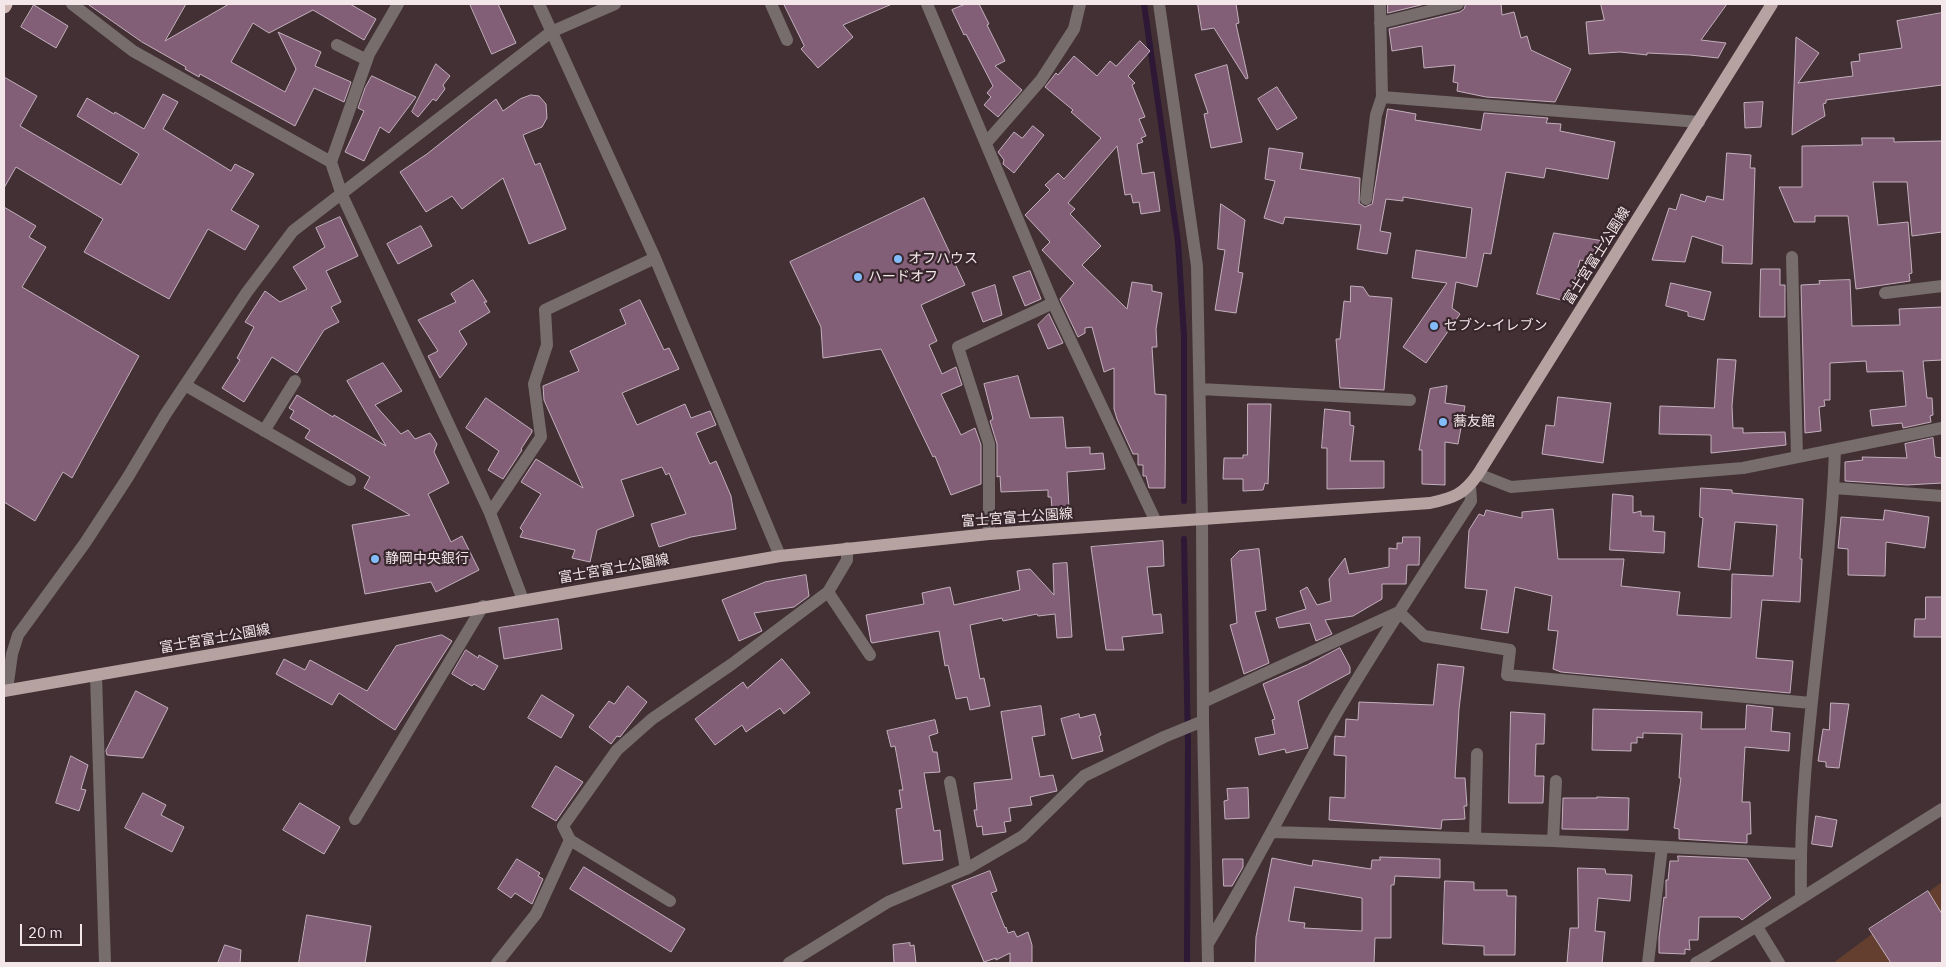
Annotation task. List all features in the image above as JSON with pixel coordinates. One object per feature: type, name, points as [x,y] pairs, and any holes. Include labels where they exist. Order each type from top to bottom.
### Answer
[{"type":"main road","name":"富士宮富士公園線","points":[[6,691],[483,606],[780,556],[989,534],[1430,503],[1452,498],[1470,486],[1478,474],[1772,4]]},
{"type":"street","points":[[72,4],[133,51],[331,162]]},
{"type":"street","points":[[398,4],[367,60],[331,162],[342,195],[490,513],[522,600]]},
{"type":"street","points":[[539,4],[655,258],[780,556]]},
{"type":"street","points":[[6,691],[12,654],[18,635],[85,543],[246,292],[293,231],[551,32],[615,4]]},
{"type":"street","points":[[772,4],[788,40]]},
{"type":"street","points":[[926,4],[1053,303],[1156,522]]},
{"type":"street","points":[[986,143],[1041,80],[1074,29],[1080,4]]},
{"type":"street","points":[[1159,4],[1197,266],[1202,519],[1203,702],[1200,722],[1209,942],[1208,963]]},
{"type":"street","points":[[1366,199],[1376,116],[1382,97],[1380,4]]},
{"type":"street","points":[[1380,22],[1458,4]]},
{"type":"street","points":[[337,45],[367,60]]},
{"type":"street","points":[[1382,97],[1699,122]]},
{"type":"street","points":[[1792,257],[1797,457]]},
{"type":"street","points":[[490,513],[541,437],[534,384],[547,345],[545,310],[655,258]]},
{"type":"street","points":[[1885,293],[1942,286]]},
{"type":"street","points":[[989,534],[989,444],[958,347],[1053,303]]},
{"type":"street","points":[[264,431],[294,381]]},
{"type":"street","points":[[185,385],[350,480]]},
{"type":"street","points":[[1200,389],[1410,400]]},
{"type":"street","points":[[1478,474],[1511,487],[1743,468],[1942,428]]},
{"type":"street","points":[[1801,897],[1800,854],[1811,703],[1834,488],[1835,450]]},
{"type":"street","points":[[1209,942],[1273,832],[1335,717],[1398,612],[1471,501],[1470,486]]},
{"type":"street","points":[[1834,488],[1942,496]]},
{"type":"street","points":[[670,901],[570,840],[563,826],[617,750],[652,719],[732,664],[828,592],[847,560],[847,548]]},
{"type":"street","points":[[828,592],[870,656]]},
{"type":"street","points":[[355,819],[483,606]]},
{"type":"street","points":[[1203,702],[1398,612]]},
{"type":"street","points":[[1398,612],[1424,636],[1510,650],[1507,675],[1811,703]]},
{"type":"street","points":[[96,675],[105,963]]},
{"type":"street","points":[[788,963],[888,902],[966,869],[1023,836],[1084,776],[1200,722]]},
{"type":"street","points":[[1476,838],[1478,754]]},
{"type":"street","points":[[1553,841],[1556,780]]},
{"type":"street","points":[[950,782],[966,869]]},
{"type":"street","points":[[1696,963],[1757,927],[1801,897],[1942,809]]},
{"type":"street","points":[[1273,832],[1553,841],[1800,854]]},
{"type":"street","points":[[497,963],[536,914],[570,840]]},
{"type":"street","points":[[1648,963],[1662,847]]},
{"type":"street","points":[[1757,927],[1779,963]]},
{"type":"shaded area","points":[[1942,882],[1942,963],[1833,963]]},
{"type":"building","points":[[88,4],[186,4],[165,41],[229,4],[350,4],[376,19],[364,40],[313,10],[269,33],[253,23],[231,62],[285,92],[296,69],[278,32],[321,52],[315,66],[351,82],[344,102],[314,88],[295,126],[200,74],[199,77],[185,69],[186,67],[142,42]]},
{"type":"building","points":[[470,4],[498,4],[516,43],[492,54]]},
{"type":"building","points":[[784,4],[892,4],[843,25],[853,37],[818,68],[801,49],[804,46]]},
{"type":"building","points":[[966,4],[979,4],[1005,61],[995,66],[1022,90],[998,117],[984,105],[991,97],[987,93],[993,86],[952,10]]},
{"type":"building","points":[[1198,4],[1236,4],[1239,23],[1236,24],[1248,78],[1246,79],[1214,28],[1202,30]]},
{"type":"building","points":[[1388,4],[1425,4],[1388,13]]},
{"type":"building","points":[[1466,4],[1501,4],[1502,15],[1514,12],[1521,38],[1527,36],[1531,50],[1571,69],[1555,102],[1486,97],[1457,91],[1458,83],[1453,82],[1455,65],[1424,68],[1422,46],[1392,51],[1389,29],[1460,12]]},
{"type":"building","points":[[1601,4],[1727,4],[1701,40],[1726,43],[1718,58],[1620,52],[1589,54],[1586,22],[1604,20]]},
{"type":"building","points":[[34,5],[68,26],[56,48],[21,27]]},
{"type":"building","points":[[1942,13],[1942,85],[1826,100],[1826,103],[1823,104],[1825,116],[1792,135],[1796,37],[1819,53],[1798,83],[1853,76],[1851,62],[1860,61],[1859,54],[1902,48],[1897,21]]},
{"type":"building","points":[[1140,41],[1150,51],[1128,76],[1135,83],[1132,85],[1145,117],[1139,119],[1146,136],[1141,138],[1143,142],[1137,144],[1142,174],[1154,172],[1160,211],[1141,214],[1139,202],[1133,203],[1131,194],[1125,195],[1117,146],[1068,203],[1075,209],[1070,214],[1101,246],[1082,265],[1127,309],[1132,282],[1152,285],[1152,291],[1162,293],[1156,329],[1157,347],[1152,347],[1155,394],[1166,395],[1165,488],[1149,488],[1146,476],[1143,476],[1143,465],[1138,465],[1138,454],[1133,454],[1114,409],[1114,368],[1104,372],[1092,327],[1085,328],[1085,333],[1078,337],[1060,299],[1074,283],[1042,250],[1050,242],[1025,215],[1050,190],[1045,185],[1058,173],[1064,179],[1101,138],[1071,112],[1073,110],[1045,87],[1056,73],[1058,75],[1074,56],[1097,76],[1110,61],[1116,66]]},
{"type":"building","points":[[436,64],[450,76],[443,85],[445,89],[436,101],[433,99],[418,117],[412,112]]},
{"type":"building","points":[[1227,65],[1242,142],[1211,148],[1204,114],[1208,113],[1195,75]]},
{"type":"building","points":[[372,76],[416,97],[389,133],[380,127],[364,161],[345,152],[364,111],[358,108],[365,88]]},
{"type":"building","points":[[4,77],[37,96],[20,126],[121,185],[139,154],[77,116],[87,98],[144,129],[163,94],[178,102],[163,129],[231,171],[235,164],[254,174],[231,210],[259,226],[245,250],[208,229],[169,299],[84,252],[103,219],[16,167],[4,188]]},
{"type":"building","points":[[1277,87],[1297,118],[1277,130],[1258,99]]},
{"type":"building","points":[[531,95],[539,96],[546,104],[547,118],[542,127],[523,135],[535,165],[540,163],[566,229],[529,244],[503,178],[462,209],[452,196],[426,212],[400,172],[427,154],[496,99],[503,111],[520,99]]},
{"type":"building","points":[[1763,102],[1761,127],[1745,128],[1744,103]]},
{"type":"building","points":[[1388,109],[1416,114],[1415,120],[1481,130],[1484,113],[1548,118],[1546,123],[1561,124],[1560,131],[1615,142],[1608,179],[1546,168],[1544,178],[1506,172],[1491,254],[1484,253],[1477,287],[1456,282],[1452,308],[1460,314],[1426,363],[1403,347],[1447,283],[1412,278],[1416,250],[1466,258],[1472,208],[1403,197],[1403,201],[1386,199],[1380,231],[1391,233],[1387,254],[1357,249],[1361,225],[1285,217],[1283,224],[1264,218],[1275,181],[1265,179],[1269,148],[1303,153],[1300,169],[1360,178],[1359,203],[1365,207],[1372,204]]},
{"type":"building","points":[[1033,126],[1044,135],[1014,173],[1003,164],[1004,160],[998,152],[1014,132],[1022,138]]},
{"type":"building","points":[[1862,138],[1894,138],[1894,142],[1942,141],[1942,232],[1912,236],[1907,182],[1873,182],[1878,225],[1908,222],[1912,273],[1909,274],[1910,281],[1856,289],[1848,216],[1815,216],[1815,222],[1794,222],[1779,187],[1802,187],[1802,146],[1862,145]]},
{"type":"building","points":[[1727,153],[1751,155],[1750,168],[1755,168],[1752,264],[1722,263],[1723,246],[1692,236],[1685,262],[1652,260],[1669,208],[1676,210],[1681,194],[1705,202],[1707,196],[1723,200]]},
{"type":"building","points":[[924,198],[965,285],[921,305],[937,341],[929,345],[942,374],[956,367],[962,385],[941,394],[961,435],[975,428],[981,445],[981,484],[951,495],[935,456],[933,457],[881,349],[823,358],[821,327],[790,262]]},
{"type":"building","points":[[1221,204],[1245,220],[1238,272],[1243,273],[1236,313],[1215,310],[1225,250],[1218,249]]},
{"type":"building","points":[[4,207],[36,226],[29,237],[46,247],[22,287],[139,356],[72,478],[63,472],[35,521],[4,502]]},
{"type":"building","points":[[340,217],[358,256],[326,271],[341,302],[331,307],[339,322],[324,330],[297,373],[272,357],[244,402],[222,388],[240,360],[237,358],[254,327],[245,322],[265,291],[280,302],[307,289],[293,267],[325,247],[316,228]]},
{"type":"building","points":[[421,226],[432,246],[398,264],[387,244]]},
{"type":"building","points":[[1554,233],[1604,241],[1589,262],[1580,260],[1569,302],[1537,294]]},
{"type":"building","points":[[1761,269],[1780,269],[1780,285],[1785,285],[1785,317],[1760,317]]},
{"type":"building","points":[[1030,271],[1041,299],[1025,306],[1013,277]]},
{"type":"building","points":[[473,280],[487,302],[484,302],[490,312],[459,331],[467,344],[440,378],[428,356],[438,351],[418,320],[456,302],[451,294]]},
{"type":"building","points":[[1850,280],[1852,326],[1900,325],[1899,309],[1942,307],[1942,360],[1923,361],[1927,398],[1932,398],[1933,415],[1930,416],[1931,422],[1903,428],[1902,423],[1872,426],[1870,410],[1906,406],[1903,371],[1867,372],[1866,361],[1830,363],[1830,400],[1824,400],[1825,406],[1819,407],[1821,431],[1805,433],[1801,285],[1820,284],[1819,281]]},
{"type":"building","points":[[1671,283],[1711,292],[1704,320],[1688,316],[1688,312],[1666,306]]},
{"type":"building","points":[[995,285],[1002,315],[983,322],[972,293]]},
{"type":"building","points":[[1351,286],[1363,287],[1369,296],[1392,298],[1384,390],[1340,388],[1336,339],[1340,339],[1344,301],[1350,302]]},
{"type":"building","points":[[640,300],[664,350],[669,348],[679,369],[622,393],[637,425],[685,404],[691,418],[710,411],[716,425],[696,433],[710,464],[716,461],[731,496],[736,529],[691,537],[659,547],[651,524],[686,514],[669,473],[666,475],[662,467],[621,480],[634,516],[597,530],[590,562],[572,558],[575,550],[520,537],[523,531],[520,528],[541,494],[521,482],[536,459],[583,488],[544,400],[543,386],[579,371],[570,351],[626,324],[620,310]]},
{"type":"building","points":[[1049,314],[1063,343],[1048,349],[1038,325]]},
{"type":"building","points":[[1718,359],[1736,360],[1732,406],[1733,428],[1743,428],[1743,433],[1785,432],[1786,445],[1711,453],[1711,435],[1659,434],[1660,406],[1714,408]]},
{"type":"building","points":[[383,363],[402,391],[375,405],[401,434],[408,430],[415,439],[430,433],[434,439],[437,444],[434,452],[449,483],[428,494],[451,542],[462,536],[479,570],[436,592],[431,582],[365,594],[352,525],[410,515],[364,488],[370,477],[305,438],[310,430],[290,418],[294,411],[289,408],[297,395],[386,446],[347,381]]},
{"type":"building","points":[[1018,376],[1030,418],[1063,417],[1066,448],[1090,447],[1090,454],[1103,453],[1105,469],[1067,472],[1069,508],[1052,509],[1048,490],[1001,492],[1000,476],[997,477],[997,444],[990,421],[993,419],[984,384]]},
{"type":"building","points":[[1447,386],[1445,403],[1465,406],[1458,444],[1445,442],[1445,485],[1422,484],[1422,450],[1419,450],[1430,389]]},
{"type":"building","points":[[1558,397],[1611,403],[1603,463],[1542,454],[1546,425],[1554,426]]},
{"type":"building","points":[[486,398],[532,430],[522,450],[503,479],[488,470],[499,451],[466,428]]},
{"type":"building","points":[[1248,404],[1271,404],[1268,484],[1265,483],[1263,490],[1243,491],[1243,479],[1223,479],[1224,458],[1243,458],[1243,455],[1247,455]]},
{"type":"building","points":[[1325,409],[1350,412],[1350,425],[1354,426],[1350,461],[1384,461],[1384,488],[1327,489],[1327,448],[1322,448]]},
{"type":"building","points":[[1933,438],[1935,457],[1942,458],[1942,483],[1907,485],[1845,481],[1845,462],[1863,460],[1862,457],[1907,458],[1905,444]]},
{"type":"building","points":[[1701,488],[1732,490],[1732,493],[1803,499],[1800,602],[1762,600],[1756,658],[1793,661],[1790,693],[1561,672],[1553,669],[1558,631],[1548,630],[1552,596],[1515,587],[1508,633],[1481,629],[1487,590],[1465,588],[1469,530],[1479,514],[1484,516],[1486,510],[1522,518],[1522,512],[1553,509],[1558,559],[1624,559],[1621,586],[1680,592],[1677,615],[1731,618],[1732,574],[1773,576],[1777,525],[1735,522],[1730,570],[1698,567],[1703,518],[1700,517]]},
{"type":"building","points":[[1613,494],[1633,496],[1633,513],[1641,511],[1641,516],[1654,516],[1653,531],[1665,532],[1664,553],[1610,550]]},
{"type":"building","points":[[1885,510],[1929,517],[1925,548],[1886,542],[1885,576],[1848,575],[1848,549],[1838,548],[1841,517],[1883,520]]},
{"type":"building","points":[[1403,537],[1420,537],[1419,565],[1407,565],[1406,584],[1382,584],[1382,599],[1353,616],[1325,620],[1332,634],[1316,641],[1310,623],[1279,628],[1276,618],[1306,609],[1300,591],[1307,587],[1317,605],[1331,601],[1329,579],[1345,558],[1349,574],[1389,567],[1389,548],[1397,549],[1397,543],[1402,543]]},
{"type":"building","points":[[1163,541],[1164,566],[1147,567],[1153,615],[1161,614],[1163,633],[1122,637],[1124,650],[1106,650],[1091,547]]},
{"type":"building","points":[[1259,549],[1266,610],[1255,612],[1269,663],[1244,674],[1230,625],[1237,623],[1231,559],[1239,551]]},
{"type":"building","points":[[1067,563],[1072,637],[1057,638],[1055,614],[1038,616],[1037,614],[1003,621],[1002,618],[970,625],[980,679],[984,678],[990,706],[970,710],[967,697],[956,699],[948,665],[945,666],[939,631],[871,642],[866,615],[924,604],[922,593],[950,587],[954,605],[1020,590],[1017,571],[1030,569],[1054,595],[1053,564]]},
{"type":"building","points":[[806,575],[809,596],[794,607],[754,613],[762,631],[739,641],[722,600],[765,582]]},
{"type":"building","points":[[1926,597],[1942,597],[1942,637],[1914,637],[1915,619],[1925,619]]},
{"type":"building","points":[[558,619],[562,649],[504,659],[499,628]]},
{"type":"building","points":[[442,635],[452,641],[395,730],[339,693],[332,705],[276,674],[284,659],[305,670],[310,660],[367,691],[396,646]]},
{"type":"building","points":[[1340,648],[1350,667],[1350,673],[1298,701],[1308,748],[1286,753],[1285,749],[1259,755],[1255,738],[1275,734],[1272,720],[1275,719],[1263,684]]},
{"type":"building","points":[[466,650],[478,658],[479,655],[498,666],[484,690],[474,684],[472,686],[452,674]]},
{"type":"building","points":[[782,659],[810,693],[784,714],[780,708],[746,732],[742,725],[715,745],[695,719],[743,682],[747,688]]},
{"type":"building","points":[[1438,664],[1464,667],[1459,709],[1455,778],[1465,778],[1467,806],[1464,806],[1465,819],[1442,820],[1441,829],[1329,820],[1330,797],[1345,798],[1346,756],[1334,755],[1335,736],[1345,737],[1346,719],[1358,720],[1359,702],[1433,705]]},
{"type":"building","points":[[628,686],[647,702],[620,737],[617,736],[611,744],[589,727],[609,701],[614,704]]},
{"type":"building","points":[[136,691],[168,708],[143,758],[107,755],[106,751]]},
{"type":"building","points":[[542,695],[574,715],[561,738],[528,718]]},
{"type":"building","points":[[1831,703],[1849,704],[1839,768],[1826,767],[1826,762],[1818,761],[1823,729],[1829,730]]},
{"type":"building","points":[[1747,705],[1773,708],[1771,731],[1790,733],[1789,751],[1745,747],[1742,802],[1750,802],[1751,834],[1747,834],[1747,843],[1679,839],[1679,829],[1674,828],[1681,778],[1679,778],[1682,734],[1643,733],[1643,738],[1637,737],[1637,743],[1631,743],[1631,751],[1592,750],[1593,709],[1702,712],[1701,729],[1745,729]]},
{"type":"building","points":[[1041,706],[1045,735],[1032,737],[1040,777],[1053,775],[1057,791],[1030,797],[1032,805],[1009,808],[1011,821],[1004,822],[1006,832],[983,835],[982,826],[977,827],[974,810],[977,810],[974,783],[1012,779],[1001,712]]},
{"type":"building","points":[[1511,712],[1545,714],[1544,744],[1536,744],[1535,776],[1544,776],[1543,803],[1509,803]]},
{"type":"building","points":[[1079,714],[1080,718],[1095,714],[1103,751],[1072,759],[1061,719]]},
{"type":"building","points":[[935,720],[938,733],[929,736],[933,752],[937,752],[940,772],[924,773],[934,831],[940,830],[943,860],[903,864],[896,809],[902,808],[899,790],[903,790],[895,746],[891,747],[887,731]]},
{"type":"building","points":[[71,756],[88,765],[81,789],[86,790],[79,811],[56,803]]},
{"type":"building","points":[[556,766],[583,782],[556,821],[532,807]]},
{"type":"building","points":[[1248,788],[1249,818],[1225,819],[1224,801],[1228,800],[1227,789]]},
{"type":"building","points":[[143,793],[166,805],[161,815],[184,827],[172,852],[125,828]]},
{"type":"building","points":[[1563,798],[1629,798],[1628,830],[1562,829]]},
{"type":"building","points":[[300,803],[340,827],[324,854],[283,830]]},
{"type":"building","points":[[1816,816],[1837,820],[1832,847],[1812,844]]},
{"type":"building","points":[[1678,856],[1747,859],[1771,898],[1742,920],[1739,917],[1699,917],[1698,940],[1689,940],[1690,950],[1685,949],[1685,954],[1659,953],[1664,897],[1666,898],[1666,880],[1668,880],[1670,861],[1678,861]]},
{"type":"building","points":[[1380,857],[1440,859],[1440,878],[1395,876],[1394,885],[1391,885],[1391,938],[1375,938],[1374,963],[1255,963],[1256,937],[1272,858],[1312,866],[1313,860],[1371,869],[1372,860],[1380,860]],"holes":[[[1295,887],[1362,898],[1362,931],[1304,928],[1305,923],[1289,921]]]},
{"type":"building","points":[[517,859],[540,873],[538,876],[543,879],[532,904],[515,893],[511,898],[498,889]]},
{"type":"building","points":[[1223,859],[1243,859],[1243,867],[1232,886],[1224,886]]},
{"type":"building","points":[[584,867],[685,929],[671,952],[570,889]]},
{"type":"building","points":[[1578,868],[1605,869],[1606,874],[1632,875],[1630,901],[1598,898],[1595,931],[1605,932],[1602,963],[1567,963],[1570,928],[1578,928]]},
{"type":"building","points":[[990,871],[997,891],[991,893],[1005,928],[1008,933],[1014,931],[1017,937],[1028,932],[1032,945],[1032,963],[1010,963],[1010,953],[996,960],[996,958],[984,962],[952,886]]},
{"type":"building","points":[[1445,881],[1474,882],[1474,890],[1507,890],[1507,896],[1516,896],[1515,955],[1484,955],[1484,946],[1443,944]]},
{"type":"building","points":[[1928,891],[1942,914],[1942,963],[1891,963],[1869,929]]},
{"type":"building","points":[[307,915],[371,926],[365,963],[299,963]]},
{"type":"building","points":[[910,943],[910,946],[914,945],[916,963],[894,963],[893,945]]},
{"type":"building","points":[[225,945],[241,950],[240,963],[218,963]]},
{"type":"waterway","points":[[1144,4],[1178,242],[1184,336],[1184,501]]},
{"type":"waterway","points":[[1184,539],[1188,746],[1187,963]]},
{"type":"place","name":"オフハウス","points":[[898,259]]},
{"type":"place","name":"ハードオフ","points":[[858,277]]},
{"type":"place","name":"セブン-イレブン","points":[[1434,326]]},
{"type":"place","name":"蕎友館","points":[[1443,422]]},
{"type":"place","name":"静岡中央銀行","points":[[375,559]]}]
